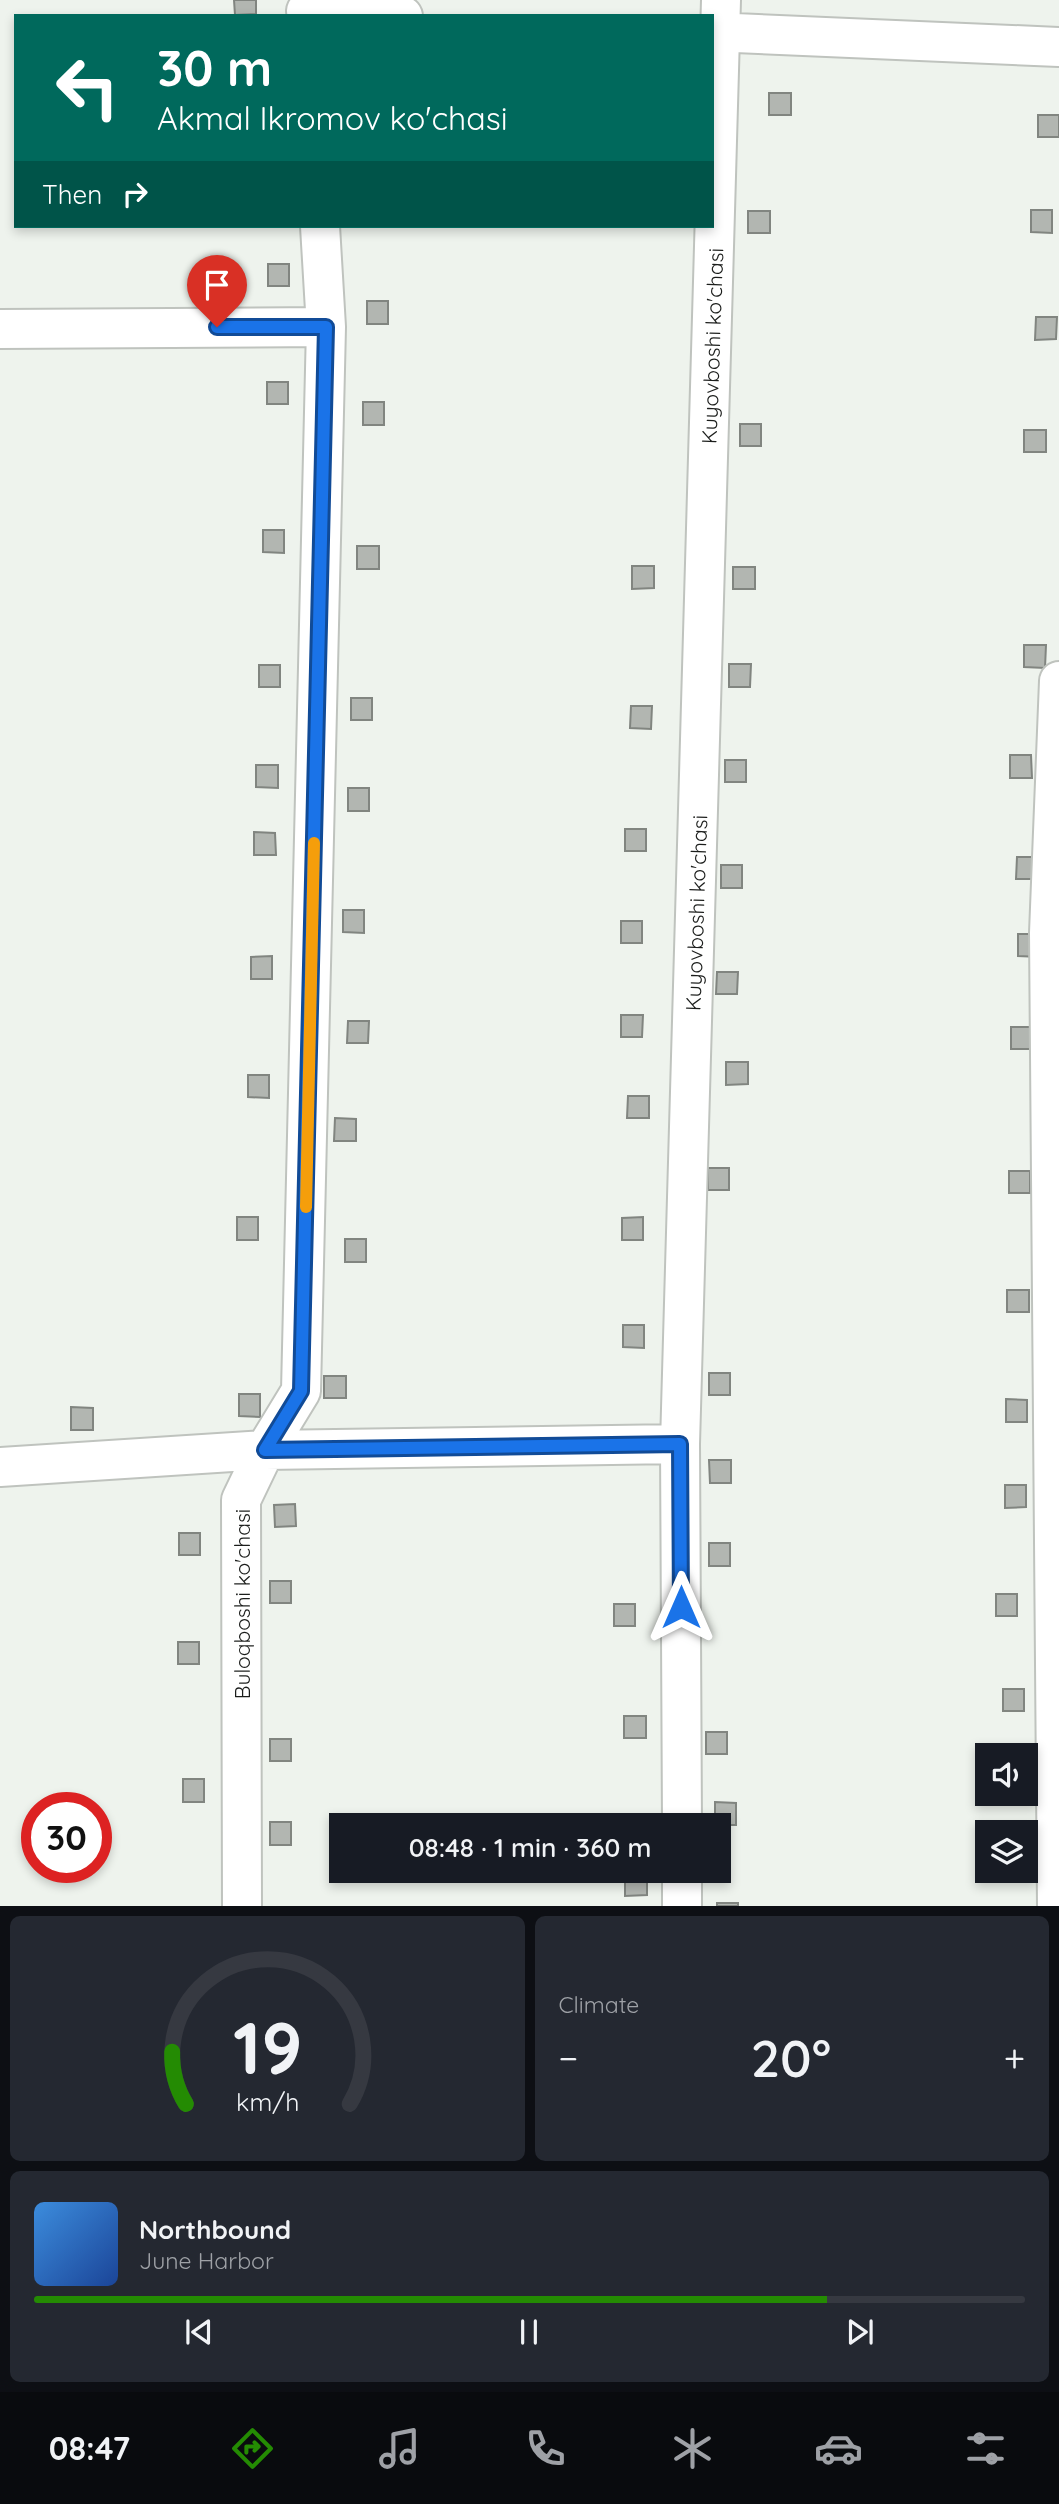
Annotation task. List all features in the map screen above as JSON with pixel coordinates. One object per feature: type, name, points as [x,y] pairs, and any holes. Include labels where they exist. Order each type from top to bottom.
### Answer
[{"type":"street","points":[[306,9],[376,14]]},
{"type":"street","points":[[718,22],[1059,47]]},
{"type":"street","name":"Kuyovboshi ko'chasi","points":[[714,172],[718,22]]},
{"type":"street","name":"Buloqboshi ko'chasi","points":[[242,1906],[241,1500],[265,1450],[301,1391],[326,327],[320,228]]},
{"type":"street","name":"Kuyovboshi ko'chasi","points":[[682,1813],[680,1444],[712,228]]},
{"type":"street","points":[[0,329],[326,327]]},
{"type":"street","points":[[1057,1906],[1049,933],[1059,681]]},
{"type":"street","points":[[0,1467],[265,1450],[680,1444]]},
{"type":"street","points":[[682,1883],[682,1906]]},
{"type":"building","points":[[234,0],[256,0],[256,14],[235,14]]},
{"type":"building","points":[[769,93],[791,93],[791,115],[769,115]]},
{"type":"building","points":[[1038,115],[1059,115],[1059,137],[1038,137]]},
{"type":"building","points":[[1031,210],[1052,210],[1052,233],[1031,232]]},
{"type":"building","points":[[748,211],[770,211],[770,233],[748,233]]},
{"type":"building","points":[[268,264],[289,264],[289,286],[268,286]]},
{"type":"building","points":[[367,301],[388,301],[388,324],[367,324]]},
{"type":"building","points":[[1036,317],[1057,317],[1056,339],[1035,340]]},
{"type":"building","points":[[267,382],[288,382],[288,404],[267,404]]},
{"type":"building","points":[[363,402],[384,402],[384,425],[363,425]]},
{"type":"building","points":[[740,424],[761,424],[761,446],[740,446]]},
{"type":"building","points":[[1024,430],[1046,430],[1046,452],[1024,452]]},
{"type":"building","points":[[263,530],[284,530],[284,553],[263,552]]},
{"type":"building","points":[[357,546],[379,546],[379,569],[357,569]]},
{"type":"building","points":[[632,566],[654,566],[654,588],[632,589]]},
{"type":"building","points":[[733,567],[755,567],[755,589],[733,589]]},
{"type":"building","points":[[1024,645],[1046,645],[1045,668],[1024,667]]},
{"type":"building","points":[[729,664],[751,664],[750,687],[729,687]]},
{"type":"building","points":[[259,665],[280,665],[280,687],[259,687]]},
{"type":"building","points":[[351,698],[372,698],[372,720],[351,720]]},
{"type":"building","points":[[631,706],[652,706],[651,729],[630,728]]},
{"type":"building","points":[[1010,755],[1031,755],[1032,778],[1010,778]]},
{"type":"building","points":[[725,760],[746,760],[746,782],[725,782]]},
{"type":"building","points":[[256,765],[278,765],[278,788],[256,787]]},
{"type":"building","points":[[348,788],[369,788],[369,811],[348,811]]},
{"type":"building","points":[[625,829],[646,829],[646,851],[625,851]]},
{"type":"building","points":[[254,832],[275,833],[276,855],[254,855]]},
{"type":"building","points":[[1017,857],[1038,857],[1038,879],[1016,879]]},
{"type":"building","points":[[721,865],[742,865],[742,888],[721,888]]},
{"type":"building","points":[[343,910],[364,910],[364,933],[343,932]]},
{"type":"building","points":[[621,921],[642,921],[642,943],[621,943]]},
{"type":"building","points":[[1018,934],[1040,934],[1040,957],[1018,956]]},
{"type":"building","points":[[272,956],[272,979],[251,979],[251,957]]},
{"type":"building","points":[[717,972],[738,972],[737,994],[716,994]]},
{"type":"building","points":[[621,1015],[643,1015],[642,1037],[621,1037]]},
{"type":"building","points":[[348,1021],[369,1021],[368,1043],[347,1043]]},
{"type":"building","points":[[1011,1027],[1032,1027],[1032,1049],[1011,1049]]},
{"type":"building","points":[[726,1062],[748,1062],[748,1084],[726,1085]]},
{"type":"building","points":[[248,1075],[269,1075],[269,1098],[248,1097]]},
{"type":"building","points":[[628,1096],[649,1096],[649,1118],[627,1118]]},
{"type":"building","points":[[335,1118],[356,1119],[356,1141],[334,1141]]},
{"type":"building","points":[[708,1168],[729,1168],[729,1190],[708,1190]]},
{"type":"building","points":[[1009,1171],[1030,1171],[1030,1193],[1009,1193]]},
{"type":"building","points":[[237,1217],[258,1217],[258,1240],[237,1240]]},
{"type":"building","points":[[643,1217],[643,1240],[622,1240],[622,1218]]},
{"type":"building","points":[[345,1239],[366,1239],[366,1262],[345,1262]]},
{"type":"building","points":[[1007,1290],[1029,1290],[1029,1312],[1007,1312]]},
{"type":"building","points":[[623,1325],[644,1325],[644,1348],[623,1347]]},
{"type":"building","points":[[709,1373],[730,1373],[730,1395],[709,1395]]},
{"type":"building","points":[[324,1376],[346,1376],[346,1398],[324,1398]]},
{"type":"building","points":[[239,1394],[260,1394],[260,1417],[239,1416]]},
{"type":"building","points":[[1006,1399],[1027,1400],[1027,1422],[1006,1422]]},
{"type":"building","points":[[71,1407],[93,1408],[93,1430],[71,1430]]},
{"type":"building","points":[[709,1460],[731,1460],[731,1483],[710,1483]]},
{"type":"building","points":[[1005,1485],[1026,1485],[1026,1507],[1005,1508]]},
{"type":"building","points":[[295,1504],[296,1526],[275,1527],[274,1505]]},
{"type":"building","points":[[179,1533],[200,1533],[200,1555],[179,1555]]},
{"type":"building","points":[[709,1543],[730,1543],[730,1566],[709,1566]]},
{"type":"building","points":[[270,1581],[291,1581],[291,1603],[270,1603]]},
{"type":"building","points":[[996,1594],[1017,1594],[1017,1616],[996,1616]]},
{"type":"building","points":[[614,1604],[635,1604],[635,1626],[614,1626]]},
{"type":"building","points":[[178,1642],[199,1642],[199,1664],[178,1664]]},
{"type":"building","points":[[1003,1689],[1024,1689],[1024,1711],[1003,1711]]},
{"type":"building","points":[[624,1716],[646,1716],[646,1738],[624,1738]]},
{"type":"building","points":[[706,1732],[727,1732],[727,1754],[706,1754]]},
{"type":"building","points":[[270,1739],[291,1739],[291,1761],[270,1761]]},
{"type":"building","points":[[183,1779],[204,1779],[204,1802],[183,1802]]},
{"type":"building","points":[[715,1802],[736,1803],[736,1825],[731,1825],[731,1813],[715,1813]]},
{"type":"building","points":[[270,1822],[291,1822],[291,1845],[270,1845]]},
{"type":"building","points":[[625,1883],[647,1883],[647,1895],[625,1896]]},
{"type":"building","points":[[717,1903],[738,1903],[738,1906],[717,1906]]},
{"type":"slow traffic","points":[[306,1207],[314,843]]},
{"type":"route","points":[[217,327],[326,327],[301,1391],[265,1450],[680,1444],[681,1607]]}]
